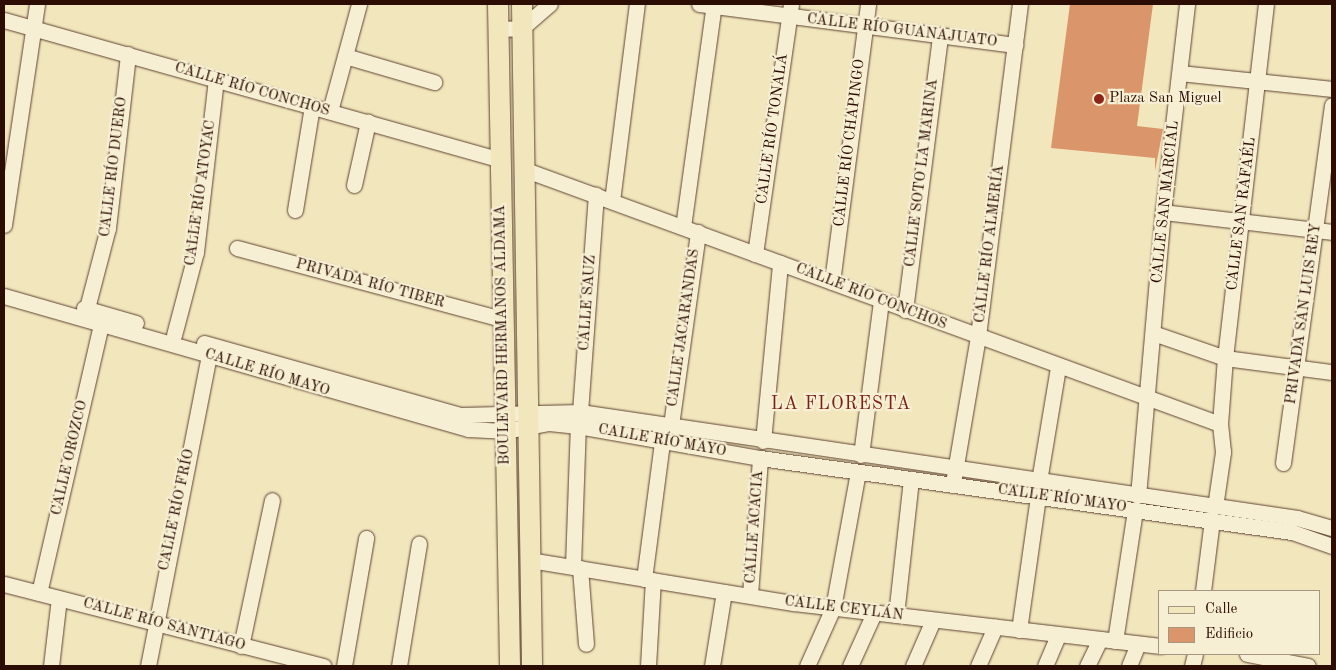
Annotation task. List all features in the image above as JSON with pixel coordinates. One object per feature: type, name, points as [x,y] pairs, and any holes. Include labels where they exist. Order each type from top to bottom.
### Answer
[{"type":"main road","name":"BOULEVARD HERMANOS ALDAMA","points":[[498,4],[502,319],[510,666]]},
{"type":"main road","name":"BOULEVARD HERMANOS ALDAMA","points":[[522,4],[526,418],[532,666]]},
{"type":"street","points":[[4,225],[37,4]]},
{"type":"street","points":[[330,112],[359,4]]},
{"type":"street","points":[[498,29],[522,28],[550,4]]},
{"type":"street","points":[[612,201],[637,4]]},
{"type":"street","name":"CALLE RÍO GUANAJUATO","points":[[699,4],[791,10],[865,26],[1015,45]]},
{"type":"street","name":"CALLE RÍO CHAPINGO","points":[[832,282],[868,4]]},
{"type":"street","name":"CALLE RÍO ALMERÍA","points":[[952,484],[978,336],[1020,4]]},
{"type":"street","name":"CALLE SAN MARCIAL","points":[[1087,666],[1107,640],[1136,503],[1148,400],[1163,212],[1187,4]]},
{"type":"street","name":"CALLE SAN RAFAÉL","points":[[1203,590],[1223,452],[1220,424],[1226,358],[1239,224],[1266,4]]},
{"type":"street","name":"CALLE JACARANDAS","points":[[671,425],[714,5]]},
{"type":"street","name":"CALLE RÍO TONALÁ","points":[[755,254],[791,10]]},
{"type":"street","name":"CALLE RÍO CONCHOS","points":[[4,20],[501,160]]},
{"type":"street","name":"CALLE SOTO LA MARINA","points":[[904,310],[940,36]]},
{"type":"street","name":"CALLE RÍO DUERO","points":[[86,308],[108,228],[128,54]]},
{"type":"street","points":[[345,56],[434,82]]},
{"type":"street","points":[[1180,73],[1332,89]]},
{"type":"street","name":"CALLE RÍO ATOYAC","points":[[174,335],[196,252],[216,80]]},
{"type":"street","name":"PRIVADA SAN LUIS REY","points":[[1283,463],[1332,105]]},
{"type":"street","points":[[295,210],[312,106]]},
{"type":"street","points":[[354,185],[368,122]]},
{"type":"street","name":"CALLE RÍO CONCHOS","points":[[523,169],[832,282],[880,302],[978,336],[1058,368],[1220,424]]},
{"type":"street","name":"CALLE SAUZ","points":[[586,644],[577,567],[579,419],[596,195]]},
{"type":"street","points":[[1163,212],[1239,224],[1332,232]]},
{"type":"street","name":"PRIVADA RÍO TIBER","points":[[237,248],[502,319]]},
{"type":"street","points":[[763,441],[780,263]]},
{"type":"street","name":"CALLE RÍO MAYO","points":[[4,285],[86,308],[421,411]]},
{"type":"street","name":"CALLE RÍO MAYO","points":[[4,296],[209,355],[421,411],[478,416],[505,423],[526,418],[579,419],[671,425],[861,456],[955,468],[1038,488],[1214,514],[1332,528]]},
{"type":"street","points":[[861,456],[880,302]]},
{"type":"street","name":"CALLE OROZCO","points":[[39,593],[101,324]]},
{"type":"street","points":[[1154,333],[1226,358],[1332,372]]},
{"type":"street","name":"CALLE RÍO FRÍO","points":[[148,666],[153,622],[209,355]]},
{"type":"street","points":[[1019,630],[1038,488],[1058,368]]},
{"type":"street","name":"CALLE RÍO MAYO","points":[[579,419],[662,442],[760,458],[952,484],[1038,488]]},
{"type":"street","points":[[648,666],[649,580],[662,442]]},
{"type":"street","name":"CALLE ACACIA","points":[[750,596],[760,458]]},
{"type":"street","points":[[807,666],[833,608],[858,472]]},
{"type":"street","points":[[896,615],[911,479]]},
{"type":"street","points":[[241,646],[272,500]]},
{"type":"street","name":"CALLE RÍO MAYO","points":[[1214,514],[1310,536],[1332,546]]},
{"type":"street","points":[[344,666],[366,538]]},
{"type":"street","points":[[399,666],[419,544]]},
{"type":"street","name":"CALLE CEYLÁN","points":[[530,560],[833,608],[1158,646]]},
{"type":"street","name":"CALLE RÍO SANTIAGO","points":[[4,584],[324,666]]},
{"type":"street","points":[[712,666],[724,592]]},
{"type":"street","points":[[51,666],[59,598]]},
{"type":"street","points":[[850,666],[874,613]]},
{"type":"street","points":[[913,666],[933,620]]},
{"type":"street","points":[[978,666],[995,627]]},
{"type":"street","points":[[1045,666],[1058,635]]},
{"type":"street","points":[[1129,666],[1138,644]]},
{"type":"street","points":[[1254,657],[1308,666]]},
{"type":"building","name":"Plaza San Miguel","points":[[1070,4],[1153,4],[1137,126],[1163,129],[1155,171],[1155,158],[1051,148]]},
{"type":"place","name":"Plaza San Miguel","points":[[1099,99]]},
{"type":"district","name":"LA FLORESTA","points":[[841,404]]}]
